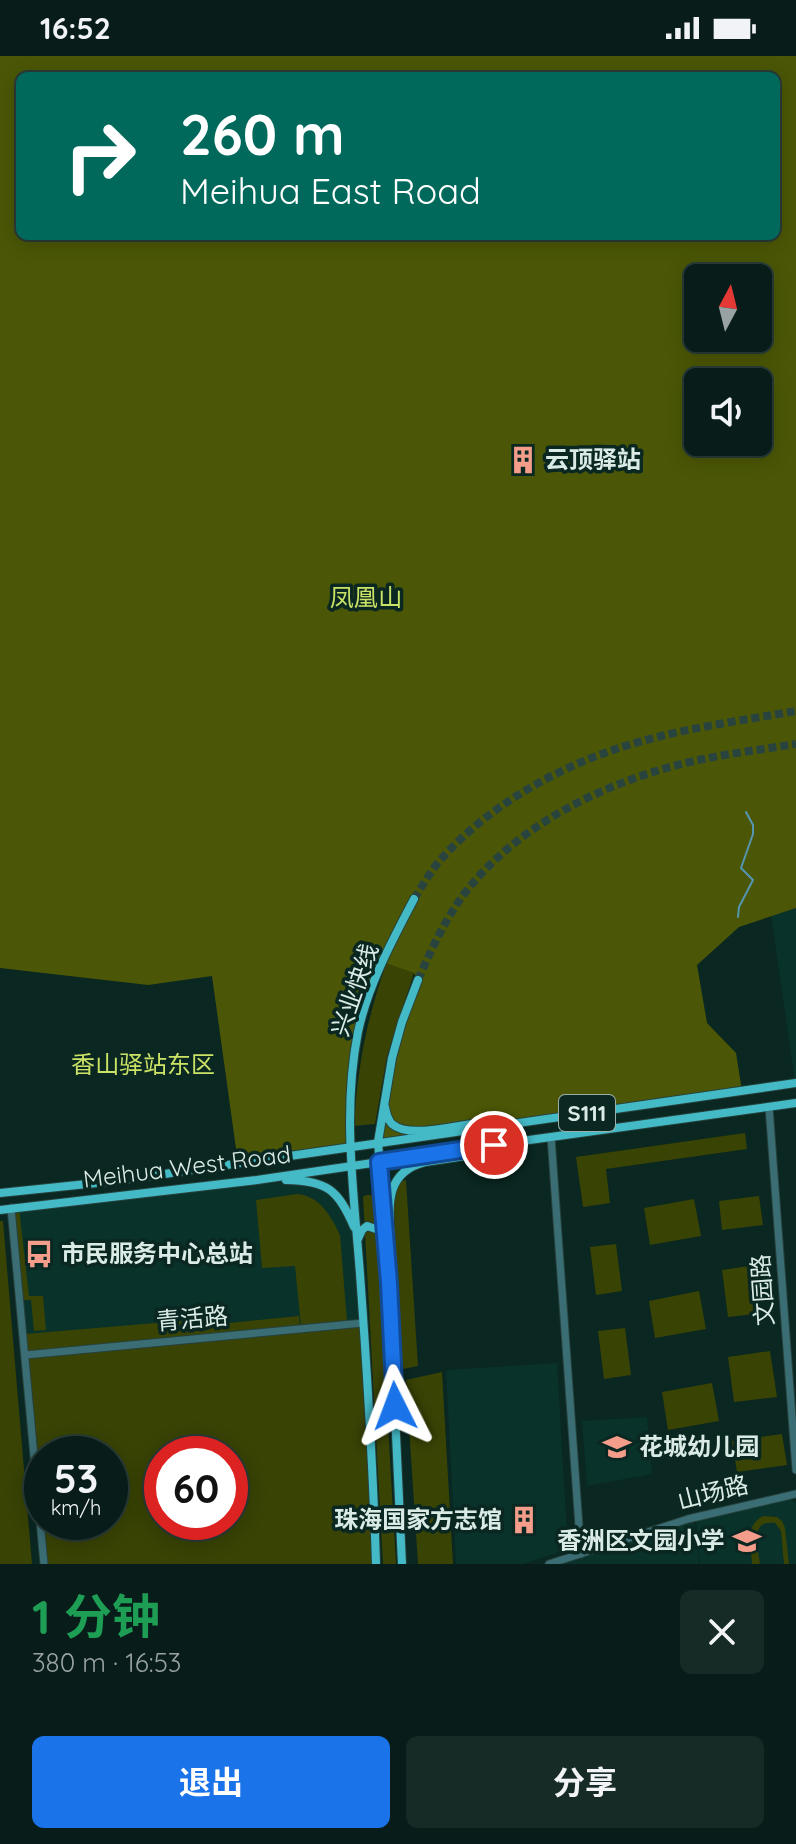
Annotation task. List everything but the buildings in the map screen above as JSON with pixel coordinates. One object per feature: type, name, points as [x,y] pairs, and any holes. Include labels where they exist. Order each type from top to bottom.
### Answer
[{"type":"main road","name":"兴业快线","points":[[376,1564],[350,1147],[351,1085],[362,1016],[382,964],[414,899]]},
{"type":"main road","points":[[402,1564],[389,1283],[378,1142],[396,1044],[418,980]]},
{"type":"main road","name":"S111","points":[[350,1147],[796,1083]]},
{"type":"main road","points":[[384,1101],[389,1120],[405,1130],[485,1122],[514,1123]]},
{"type":"main road","name":"S111","points":[[379,1162],[796,1103]]},
{"type":"main road","points":[[389,1283],[390,1200],[399,1176],[417,1164],[493,1152],[522,1141]]},
{"type":"main road","name":"Meihua West Road","points":[[0,1193],[116,1181],[350,1147]]},
{"type":"main road","name":"Meihua West Road","points":[[0,1210],[257,1180],[379,1162]]},
{"type":"main road","points":[[257,1180],[315,1183],[332,1190],[345,1205],[357,1240]]},
{"type":"main road","points":[[357,1240],[367,1226],[379,1230],[385,1239]]},
{"type":"street","name":"文园路","points":[[769,1107],[796,1470]]},
{"type":"street","points":[[551,1137],[581,1554]]},
{"type":"street","points":[[11,1208],[44,1564]]},
{"type":"street","name":"青活路","points":[[25,1355],[363,1323]]},
{"type":"street","name":"山场路","points":[[549,1564],[688,1519],[796,1494]]},
{"type":"shaded area","points":[[796,908],[796,1083],[795,1083],[771,916]]},
{"type":"shaded area","points":[[257,1180],[300,1181],[332,1190],[357,1235],[363,1323],[25,1355],[11,1208]]},
{"type":"shaded area","points":[[557,1363],[568,1549],[523,1564],[456,1564],[446,1370]]},
{"type":"shaded area","name":"花城幼儿园","points":[[647,1417],[652,1474],[587,1486],[582,1421]]},
{"type":"shaded area","name":"香洲区文园小学","points":[[785,1496],[796,1503],[796,1564],[700,1564],[696,1517]]},
{"type":"shaded area","points":[[694,1518],[699,1564],[556,1564]]},
{"type":"green space","name":"凤凰山","points":[[0,56],[796,56],[796,908],[739,927],[697,965],[707,1023],[736,1053],[742,1091],[378,1142],[388,1075],[418,980],[414,973],[383,962],[359,1031],[350,1146],[238,1163],[212,976],[148,985],[0,968]]},
{"type":"green space","points":[[387,962],[414,973],[387,1056],[375,1124],[354,1126],[364,1043]]},
{"type":"green space","points":[[745,1133],[747,1149],[606,1169],[610,1203],[583,1207],[576,1157]]},
{"type":"green space","points":[[406,1180],[418,1366],[398,1370],[394,1198],[399,1182]]},
{"type":"green space","points":[[297,1194],[318,1203],[329,1214],[340,1235],[347,1321],[301,1326],[295,1266],[262,1268],[256,1200]]},
{"type":"green space","points":[[759,1196],[763,1225],[722,1230],[719,1201]]},
{"type":"green space","points":[[363,1197],[375,1197],[396,1564],[383,1564]]},
{"type":"green space","points":[[694,1199],[701,1236],[650,1245],[644,1208]]},
{"type":"green space","points":[[19,1208],[29,1296],[43,1296],[46,1330],[34,1331],[31,1300],[21,1300],[12,1209]]},
{"type":"green space","points":[[0,1221],[3,1221],[24,1469],[24,1540],[30,1540],[32,1564],[0,1564]]},
{"type":"green space","points":[[616,1244],[622,1291],[596,1295],[590,1247]]},
{"type":"green space","points":[[749,1266],[755,1314],[728,1317],[722,1270]]},
{"type":"green space","points":[[699,1291],[706,1329],[655,1338],[649,1301]]},
{"type":"green space","points":[[195,1306],[207,1310],[209,1325],[299,1316],[300,1328],[27,1353],[25,1334],[191,1320],[191,1310]]},
{"type":"green space","points":[[363,1323],[376,1564],[44,1564],[42,1540],[128,1540],[128,1436],[32,1436],[25,1355]]},
{"type":"green space","points":[[625,1328],[631,1375],[604,1379],[598,1331]]},
{"type":"green space","points":[[770,1351],[777,1397],[734,1402],[728,1357]]},
{"type":"green space","points":[[442,1372],[453,1564],[418,1564],[406,1380]]},
{"type":"green space","points":[[712,1383],[719,1421],[668,1430],[662,1392]]},
{"type":"green space","points":[[782,1434],[787,1465],[737,1472],[732,1441]]},
{"type":"green space","points":[[763,1516],[777,1517],[782,1521],[789,1564],[784,1564],[781,1531],[775,1523],[767,1523],[758,1530],[760,1564],[752,1564],[751,1531]]},
{"type":"waterway","points":[[738,917],[739,907],[753,880],[741,868],[753,834],[753,825],[746,812]]},
{"type":"tunnel","points":[[414,899],[438,863],[461,839],[502,806],[548,778],[597,756],[665,735],[796,711]]},
{"type":"tunnel","points":[[418,980],[446,922],[468,889],[509,848],[556,814],[609,788],[679,764],[796,744]]},
{"type":"place","name":"云顶驿站","points":[[523,460]]},
{"type":"place","name":"市民服务中心总站","points":[[39,1254]]},
{"type":"place","name":"花城幼儿园","points":[[617,1447]]},
{"type":"place","name":"珠海国家方志馆","points":[[524,1520]]},
{"type":"place","name":"香洲区文园小学","points":[[747,1541]]},
{"type":"route","points":[[395,1406],[379,1162],[494,1145]]},
{"type":"park label","name":"香山驿站东区","points":[[143,1065]]}]
